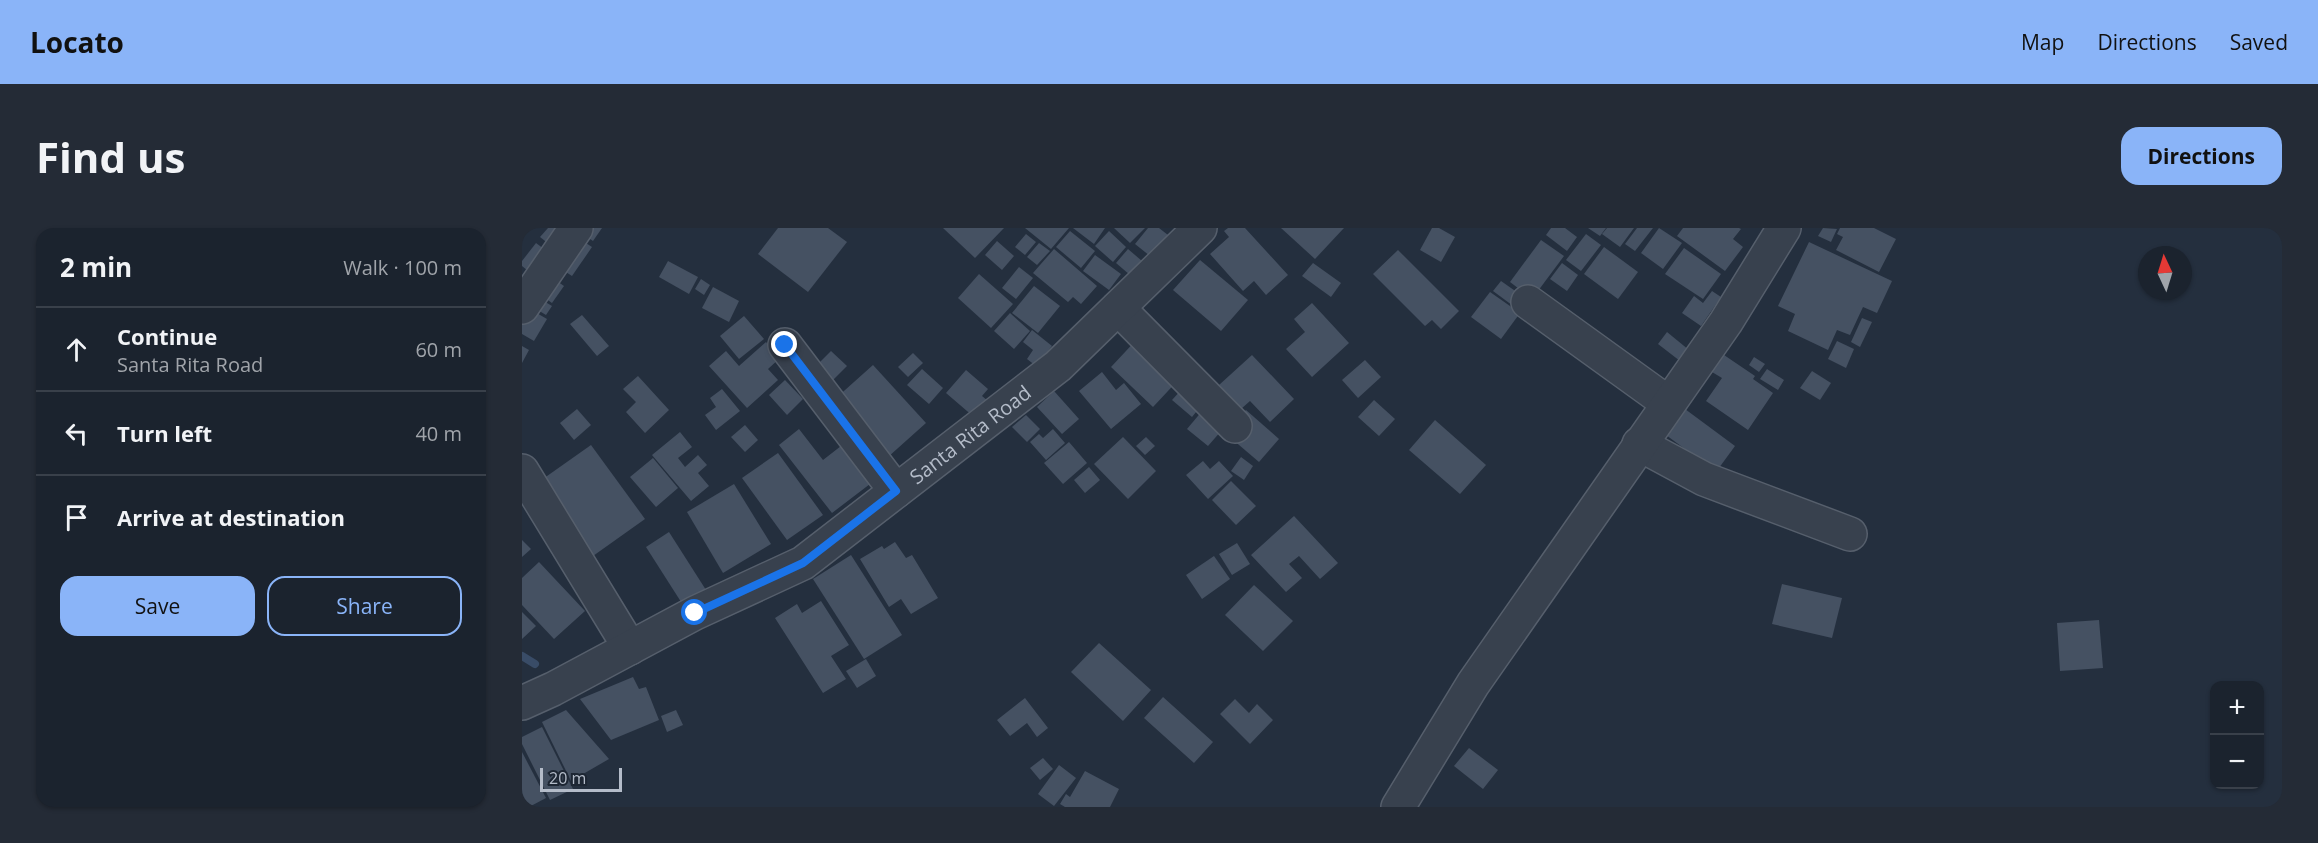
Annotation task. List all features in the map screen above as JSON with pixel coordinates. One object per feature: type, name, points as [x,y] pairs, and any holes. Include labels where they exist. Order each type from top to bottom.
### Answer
[{"type":"street","points":[[522,307],[576,228]]},
{"type":"street","name":"Santa Rita Road","points":[[522,703],[553,689],[695,613],[803,563],[1058,366],[1200,228]]},
{"type":"street","points":[[1398,807],[1473,684],[1726,322],[1784,228]]},
{"type":"street","points":[[1528,302],[1668,403]]},
{"type":"street","points":[[1118,308],[1235,426]]},
{"type":"street","points":[[785,345],[896,491]]},
{"type":"street","points":[[1639,444],[1704,479],[1850,534]]},
{"type":"street","points":[[522,471],[630,648]]},
{"type":"building","points":[[548,228],[563,228],[554,248],[540,237]]},
{"type":"building","points":[[579,228],[602,228],[593,241],[577,230]]},
{"type":"building","points":[[778,228],[828,228],[847,242],[808,292],[758,254]]},
{"type":"building","points":[[943,228],[1004,228],[975,258]]},
{"type":"building","points":[[1025,228],[1069,228],[1051,249]]},
{"type":"building","points":[[1073,228],[1105,228],[1094,244]]},
{"type":"building","points":[[1114,228],[1145,228],[1130,243]]},
{"type":"building","points":[[1148,228],[1159,228],[1168,235],[1150,256],[1135,244]]},
{"type":"building","points":[[1228,228],[1245,228],[1288,275],[1266,295],[1254,281],[1243,291],[1210,254],[1229,237],[1224,231]]},
{"type":"building","points":[[1281,228],[1344,228],[1315,259]]},
{"type":"building","points":[[1432,228],[1439,228],[1455,237],[1441,262],[1420,250]]},
{"type":"building","points":[[1551,228],[1565,228],[1577,237],[1567,251],[1546,235]]},
{"type":"building","points":[[1588,228],[1606,228],[1600,236]]},
{"type":"building","points":[[1607,228],[1634,228],[1620,247],[1602,234]]},
{"type":"building","points":[[1637,228],[1653,228],[1635,251],[1625,244]]},
{"type":"building","points":[[1659,228],[1682,243],[1663,269],[1641,253]]},
{"type":"building","points":[[1683,228],[1739,228],[1741,229],[1733,239],[1743,247],[1725,271],[1677,236]]},
{"type":"building","points":[[1823,228],[1837,229],[1831,242],[1818,236]]},
{"type":"building","points":[[1840,228],[1874,228],[1896,239],[1879,272],[1836,250],[1843,237],[1837,234]]},
{"type":"building","points":[[1070,231],[1095,251],[1081,268],[1056,247]]},
{"type":"building","points":[[1109,231],[1126,247],[1113,262],[1095,246]]},
{"type":"building","points":[[1026,234],[1036,242],[1025,255],[1015,247]]},
{"type":"building","points":[[1586,234],[1601,245],[1581,271],[1566,260]]},
{"type":"building","points":[[575,236],[592,247],[572,276],[555,265]]},
{"type":"building","points":[[1541,240],[1564,256],[1532,299],[1510,282]]},
{"type":"building","points":[[997,241],[1014,256],[1002,270],[985,255]]},
{"type":"building","points":[[1809,242],[1892,281],[1877,313],[1863,307],[1850,335],[1837,330],[1828,350],[1788,331],[1795,314],[1778,306]]},
{"type":"building","points":[[536,243],[556,258],[533,275],[522,266],[522,261]]},
{"type":"building","points":[[1039,243],[1050,251],[1037,265],[1027,257]]},
{"type":"building","points":[[1604,247],[1638,272],[1618,299],[1584,274]]},
{"type":"building","points":[[1684,248],[1721,274],[1703,299],[1665,274]]},
{"type":"building","points":[[1054,249],[1097,286],[1081,304],[1073,297],[1068,302],[1033,273]]},
{"type":"building","points":[[1128,249],[1142,261],[1130,275],[1116,263]]},
{"type":"building","points":[[1398,250],[1459,311],[1441,329],[1432,320],[1425,326],[1373,274]]},
{"type":"building","points":[[1095,255],[1121,274],[1109,290],[1083,271]]},
{"type":"building","points":[[1200,260],[1248,300],[1221,331],[1173,290]]},
{"type":"building","points":[[668,261],[698,277],[689,294],[659,277]]},
{"type":"building","points":[[1313,263],[1341,283],[1331,297],[1302,276]]},
{"type":"building","points":[[1562,263],[1578,275],[1567,291],[1550,279]]},
{"type":"building","points":[[1019,267],[1033,278],[1016,299],[1002,288]]},
{"type":"building","points":[[547,274],[564,286],[552,303],[535,291]]},
{"type":"building","points":[[979,274],[1013,304],[991,328],[958,298]]},
{"type":"building","points":[[701,279],[710,285],[704,295],[695,289]]},
{"type":"building","points":[[1501,281],[1528,300],[1520,311],[1493,291]]},
{"type":"building","points":[[1034,286],[1060,306],[1038,333],[1012,313]]},
{"type":"building","points":[[713,287],[739,301],[729,322],[702,308]]},
{"type":"building","points":[[1712,291],[1721,297],[1701,326],[1682,313],[1694,296],[1703,303]]},
{"type":"building","points":[[1490,292],[1520,313],[1501,339],[1471,317]]},
{"type":"building","points":[[537,297],[552,306],[546,315],[531,306]]},
{"type":"building","points":[[1312,303],[1349,343],[1312,377],[1286,349],[1305,332],[1294,319]]},
{"type":"building","points":[[528,308],[547,319],[534,341],[522,334],[522,318]]},
{"type":"building","points":[[1010,313],[1030,331],[1014,349],[994,331]]},
{"type":"building","points":[[582,315],[609,346],[597,356],[570,324]]},
{"type":"building","points":[[744,316],[764,339],[739,359],[720,336]]},
{"type":"building","points":[[1862,318],[1872,322],[1860,347],[1851,342]]},
{"type":"building","points":[[1032,330],[1052,346],[1036,366],[1027,359],[1033,350],[1023,342]]},
{"type":"building","points":[[1667,332],[1689,350],[1680,361],[1658,344]]},
{"type":"building","points":[[1140,336],[1182,376],[1153,407],[1111,367]]},
{"type":"building","points":[[1837,341],[1854,349],[1846,368],[1828,359]]},
{"type":"building","points":[[766,342],[780,358],[768,369],[778,380],[747,408],[709,366],[726,351],[739,366]]},
{"type":"building","points":[[522,346],[529,350],[522,363]]},
{"type":"building","points":[[831,351],[847,366],[828,385],[813,369]]},
{"type":"building","points":[[913,353],[923,363],[908,377],[898,367]]},
{"type":"building","points":[[1252,355],[1294,399],[1270,422],[1250,401],[1241,409],[1219,385]]},
{"type":"building","points":[[1724,355],[1755,376],[1753,379],[1773,393],[1748,430],[1706,401],[1722,378],[1712,372]]},
{"type":"building","points":[[1754,357],[1765,364],[1759,372],[1749,365]]},
{"type":"building","points":[[1365,360],[1381,377],[1358,398],[1342,380]]},
{"type":"building","points":[[873,365],[926,423],[888,457],[835,399]]},
{"type":"building","points":[[922,369],[943,388],[929,404],[907,385]]},
{"type":"building","points":[[1767,369],[1784,380],[1778,390],[1760,379]]},
{"type":"building","points":[[966,370],[988,389],[982,396],[988,401],[974,417],[946,393]]},
{"type":"building","points":[[1812,371],[1831,383],[1820,400],[1800,388]]},
{"type":"building","points":[[1102,372],[1116,390],[1124,383],[1141,404],[1111,429],[1079,391]]},
{"type":"building","points":[[638,376],[669,410],[645,433],[626,412],[636,402],[623,389]]},
{"type":"building","points":[[785,380],[803,399],[787,415],[769,395]]},
{"type":"building","points":[[722,389],[740,411],[716,430],[705,415],[716,407],[710,398]]},
{"type":"building","points":[[1182,389],[1201,406],[1192,417],[1172,400]]},
{"type":"building","points":[[1054,391],[1079,419],[1062,434],[1037,407]]},
{"type":"building","points":[[1374,400],[1395,419],[1379,436],[1358,417]]},
{"type":"building","points":[[1208,404],[1229,422],[1208,446],[1187,429]]},
{"type":"building","points":[[577,409],[591,425],[574,440],[560,423]]},
{"type":"building","points":[[1685,409],[1735,446],[1716,472],[1666,435]]},
{"type":"building","points":[[1246,410],[1279,439],[1259,462],[1232,439],[1236,421]]},
{"type":"building","points":[[1026,415],[1040,429],[1027,442],[1012,427]]},
{"type":"building","points":[[1435,420],[1486,465],[1460,494],[1409,450]]},
{"type":"building","points":[[745,425],[758,440],[745,452],[731,437]]},
{"type":"building","points":[[799,429],[823,460],[841,446],[870,484],[832,513],[779,445]]},
{"type":"building","points":[[1053,429],[1065,443],[1046,460],[1030,442],[1039,434],[1043,438]]},
{"type":"building","points":[[680,432],[692,447],[678,458],[685,467],[698,455],[707,465],[698,473],[709,486],[691,501],[652,455]]},
{"type":"building","points":[[1123,437],[1156,471],[1128,499],[1094,464]]},
{"type":"building","points":[[1146,437],[1155,446],[1145,455],[1136,446]]},
{"type":"building","points":[[1069,442],[1087,463],[1063,484],[1044,463]]},
{"type":"building","points":[[591,445],[645,519],[593,556],[540,481]]},
{"type":"building","points":[[778,453],[823,515],[787,540],[742,478]]},
{"type":"building","points":[[1241,457],[1253,466],[1244,480],[1231,471]]},
{"type":"building","points":[[653,458],[678,488],[656,507],[630,477]]},
{"type":"building","points":[[1203,461],[1210,469],[1219,461],[1233,476],[1208,499],[1186,475]]},
{"type":"building","points":[[1089,467],[1100,480],[1085,493],[1074,480]]},
{"type":"building","points":[[1231,481],[1256,506],[1236,525],[1212,500]]},
{"type":"building","points":[[734,484],[771,544],[723,573],[687,512]]},
{"type":"building","points":[[1294,516],[1338,563],[1320,579],[1299,556],[1289,564],[1302,578],[1286,592],[1251,555]]},
{"type":"building","points":[[669,532],[706,590],[683,605],[646,547]]},
{"type":"building","points":[[522,540],[531,549],[522,557]]},
{"type":"building","points":[[895,542],[906,558],[912,555],[938,598],[911,614],[901,599],[889,607],[860,559],[882,546],[884,549]]},
{"type":"building","points":[[1237,543],[1250,564],[1232,575],[1219,554]]},
{"type":"building","points":[[851,555],[902,635],[864,659],[813,579]]},
{"type":"building","points":[[1214,556],[1230,579],[1202,599],[1186,575]]},
{"type":"building","points":[[539,562],[585,611],[554,639],[522,605],[522,578]]},
{"type":"building","points":[[1782,584],[1842,598],[1832,638],[1772,624]]},
{"type":"building","points":[[1254,585],[1293,621],[1263,651],[1225,615]]},
{"type":"building","points":[[821,601],[849,645],[831,656],[846,679],[823,693],[775,618],[797,604],[802,613]]},
{"type":"building","points":[[522,612],[536,626],[522,639]]},
{"type":"building","points":[[2099,620],[2103,668],[2060,671],[2057,623]]},
{"type":"building","points":[[1099,643],[1151,690],[1123,721],[1071,672]]},
{"type":"building","points":[[866,659],[876,676],[857,688],[846,671]]},
{"type":"building","points":[[633,677],[639,689],[646,687],[659,720],[611,740],[580,699]]},
{"type":"building","points":[[1163,697],[1213,742],[1194,763],[1144,718]]},
{"type":"building","points":[[1025,698],[1048,728],[1037,737],[1027,723],[1010,736],[997,720]]},
{"type":"building","points":[[1235,699],[1249,713],[1257,704],[1273,720],[1250,744],[1220,714]]},
{"type":"building","points":[[566,710],[609,759],[571,781],[542,722]]},
{"type":"building","points":[[676,710],[683,725],[667,732],[661,716]]},
{"type":"building","points":[[542,727],[573,789],[550,800],[522,744],[522,737]]},
{"type":"building","points":[[1469,748],[1498,770],[1483,789],[1454,766]]},
{"type":"building","points":[[522,752],[546,798],[529,807],[522,807]]},
{"type":"building","points":[[1043,758],[1053,769],[1040,780],[1030,768]]},
{"type":"building","points":[[1059,765],[1076,778],[1054,806],[1038,794]]},
{"type":"building","points":[[1085,771],[1119,789],[1110,807],[1065,807],[1060,804],[1066,794],[1070,797]]},
{"type":"waterway","points":[[522,656],[535,664]]},
{"type":"route","points":[[695,613],[803,563],[896,491],[785,345]]}]
